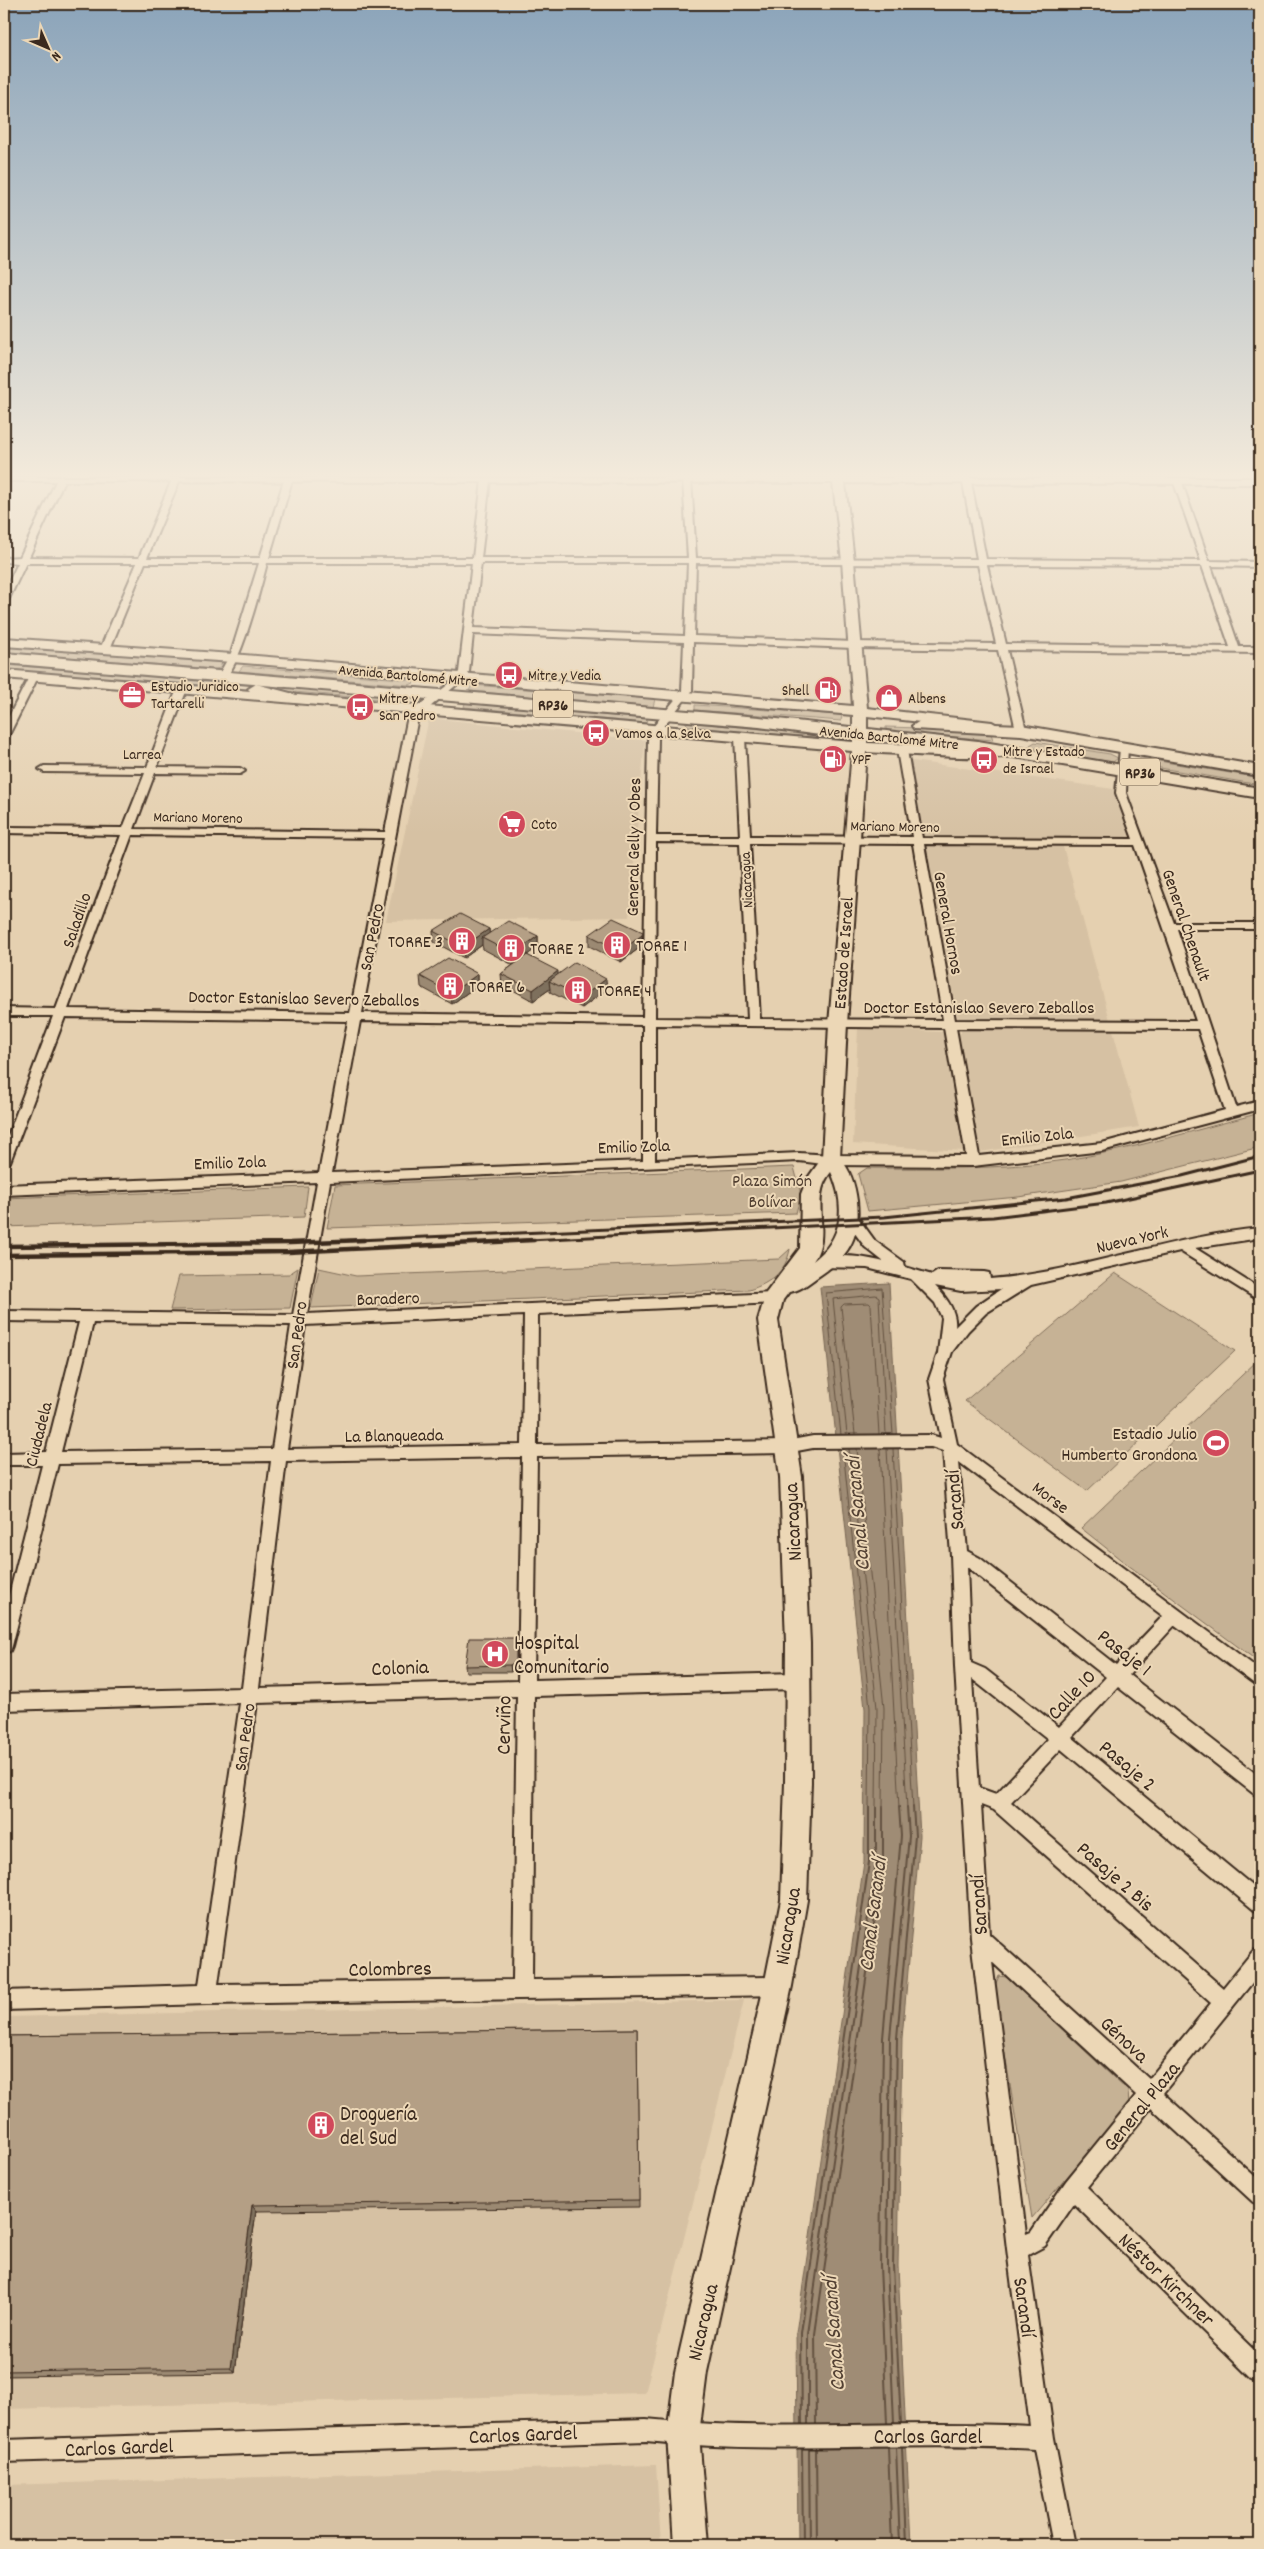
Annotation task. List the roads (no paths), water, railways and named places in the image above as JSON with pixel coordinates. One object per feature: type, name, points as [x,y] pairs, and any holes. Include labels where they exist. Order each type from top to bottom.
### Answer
[{"type":"main road","name":"Avenida Bartolomé Mitre","points":[[4,658],[759,722],[860,729],[1021,730],[1260,771]]},
{"type":"main road","points":[[223,676],[240,685],[290,697]]},
{"type":"main road","name":"Avenida Bartolomé Mitre","points":[[860,729],[978,746],[1260,792]]},
{"type":"main road","points":[[978,746],[1016,745],[1021,739],[1021,730]]},
{"type":"street","points":[[105,648],[128,596]]},
{"type":"street","points":[[223,676],[232,658],[253,596]]},
{"type":"street","points":[[419,708],[460,680],[464,672],[473,596]]},
{"type":"street","points":[[656,729],[687,691],[691,596]]},
{"type":"street","name":"Estado de Israel","points":[[831,1160],[838,1024],[860,729],[850,596]]},
{"type":"street","points":[[990,596],[1021,730]]},
{"type":"street","points":[[1217,596],[1235,648]]},
{"type":"street","points":[[470,631],[854,645],[1002,648],[1235,648],[1260,650]]},
{"type":"street","name":"Avenida Bartolomé Mitre","points":[[4,642],[232,658],[460,680],[684,697],[860,729],[902,750],[1020,753]]},
{"type":"street","name":"Avenida Bartolomé Mitre","points":[[4,674],[419,708],[740,737],[860,729]]},
{"type":"street","points":[[4,735],[33,676]]},
{"type":"street","name":"Saladillo","points":[[4,1162],[62,1012],[126,831],[182,689]]},
{"type":"street","name":"San Pedro","points":[[208,1994],[250,1694],[279,1455],[298,1320],[413,716],[419,708]]},
{"type":"street","name":"General Gelly y Obes","points":[[649,1165],[650,840],[653,739],[656,729]]},
{"type":"street","name":"Nicaragua","points":[[740,737],[754,1022]]},
{"type":"street","name":"General Chenault","points":[[1125,748],[1121,793],[1170,926],[1232,1113]]},
{"type":"street","name":"General Hornos","points":[[902,750],[973,1161]]},
{"type":"street","name":"Larrea","points":[[44,769],[240,771]]},
{"type":"street","name":"Mariano Moreno","points":[[4,830],[391,835]]},
{"type":"street","name":"Mariano Moreno","points":[[650,840],[1138,842]]},
{"type":"street","points":[[1170,926],[1260,926]]},
{"type":"street","name":"Doctor Estanislao Severo Zeballos","points":[[4,1012],[838,1024],[1203,1025]]},
{"type":"street","name":"Emilio Zola","points":[[4,1190],[649,1165],[798,1157],[831,1160],[973,1161],[1102,1147],[1260,1105]]},
{"type":"street","points":[[831,1160],[842,1173],[851,1218],[849,1232],[842,1245],[825,1263],[774,1297],[810,1250],[812,1240],[808,1198],[818,1174],[831,1160]]},
{"type":"street","name":"Nueva York","points":[[851,1218],[870,1244],[896,1265],[934,1283],[960,1286],[1012,1282],[1042,1277],[1211,1238],[1260,1233]]},
{"type":"street","points":[[1182,1246],[1260,1296]]},
{"type":"street","name":"Nueva York","points":[[825,1263],[870,1263],[915,1275]]},
{"type":"street","name":"Sarandí","points":[[915,1275],[946,1308],[949,1324],[945,1353],[938,1368],[936,1390],[950,1447],[959,1555],[962,1667],[980,1938],[1017,2249],[1043,2438],[1064,2545]]},
{"type":"street","points":[[945,1353],[969,1320],[984,1307],[1014,1288],[1042,1277]]},
{"type":"street","name":"Nicaragua","points":[[691,2545],[683,2434],[691,2372],[778,1986],[794,1900],[798,1792],[798,1681],[790,1478],[769,1337],[768,1320],[774,1297]]},
{"type":"street","name":"Baradero","points":[[4,1316],[298,1320],[531,1311],[774,1297]]},
{"type":"street","name":"Cerviño","points":[[522,1990],[531,1452],[531,1311]]},
{"type":"street","name":"Ciudadela","points":[[4,1646],[88,1318]]},
{"type":"street","name":"Morse","points":[[786,1447],[813,1442],[919,1440],[932,1441],[950,1447],[1260,1680]]},
{"type":"street","name":"La Blanqueada","points":[[4,1459],[786,1447]]},
{"type":"street","name":"Pasaje 1","points":[[959,1555],[974,1563],[1260,1788]]},
{"type":"street","name":"Calle 10","points":[[999,1803],[1174,1615]]},
{"type":"street","name":"Pasaje 2","points":[[962,1667],[979,1674],[1060,1738],[1260,1904]]},
{"type":"street","name":"Colonia","points":[[4,1702],[526,1686],[798,1681]]},
{"type":"street","name":"Pasaje 2 Bis","points":[[971,1794],[999,1803],[1225,2002]]},
{"type":"street","name":"Génova","points":[[980,1938],[1260,2196]]},
{"type":"street","name":"General Plaza","points":[[1017,2249],[1038,2239],[1073,2188],[1151,2095],[1260,1958]]},
{"type":"street","name":"Colombres","points":[[4,2001],[208,1994],[778,1986]]},
{"type":"street","name":"Néstor Kirchner","points":[[1073,2188],[1260,2371]]},
{"type":"street","name":"Carlos Gardel","points":[[4,2451],[646,2430],[683,2434],[764,2437],[990,2435],[1043,2438]]},
{"type":"water","name":"Canal Sarandí","points":[[889,1283],[920,1836],[902,2038],[898,2266],[911,2545],[798,2545],[796,2333],[864,1862],[865,1709],[820,1287]]},
{"type":"railway","points":[[335,1241],[884,1217],[1066,1198],[1182,1176],[1260,1156]]},
{"type":"railway","points":[[509,1241],[993,1217],[1106,1203],[1260,1170]]},
{"type":"railway","points":[[4,1246],[290,1243],[364,1240]]},
{"type":"railway","points":[[4,1255],[288,1252],[534,1240]]},
{"type":"place","name":"Mitre y Vedia","points":[[509,675]]},
{"type":"place","name":"Shell","points":[[828,690]]},
{"type":"place","name":"Estudio Juridico Tartarelli","points":[[132,695]]},
{"type":"place","name":"Albens","points":[[889,698]]},
{"type":"place","name":"Mitre y San Pedro","points":[[360,707]]},
{"type":"place","name":"Vamos a la Selva","points":[[596,733]]},
{"type":"place","name":"YPF","points":[[833,759]]},
{"type":"place","name":"Mitre y Estado de Israel","points":[[984,760]]},
{"type":"place","name":"Coto","points":[[512,824]]},
{"type":"place","name":"TORRE 3","points":[[462,941]]},
{"type":"place","name":"TORRE 1","points":[[617,945]]},
{"type":"place","name":"TORRE 2","points":[[511,948]]},
{"type":"place","name":"TORRE 6","points":[[450,986]]},
{"type":"place","name":"TORRE 4","points":[[578,990]]},
{"type":"place","name":"Estadio Julio Humberto Grondona","points":[[1216,1443]]},
{"type":"place","name":"Hospital Comunitario","points":[[495,1654]]},
{"type":"place","name":"Droguería del Sud","points":[[321,2125]]},
{"type":"park label","name":"Plaza Simón Bolívar","points":[[772,1190]]}]
